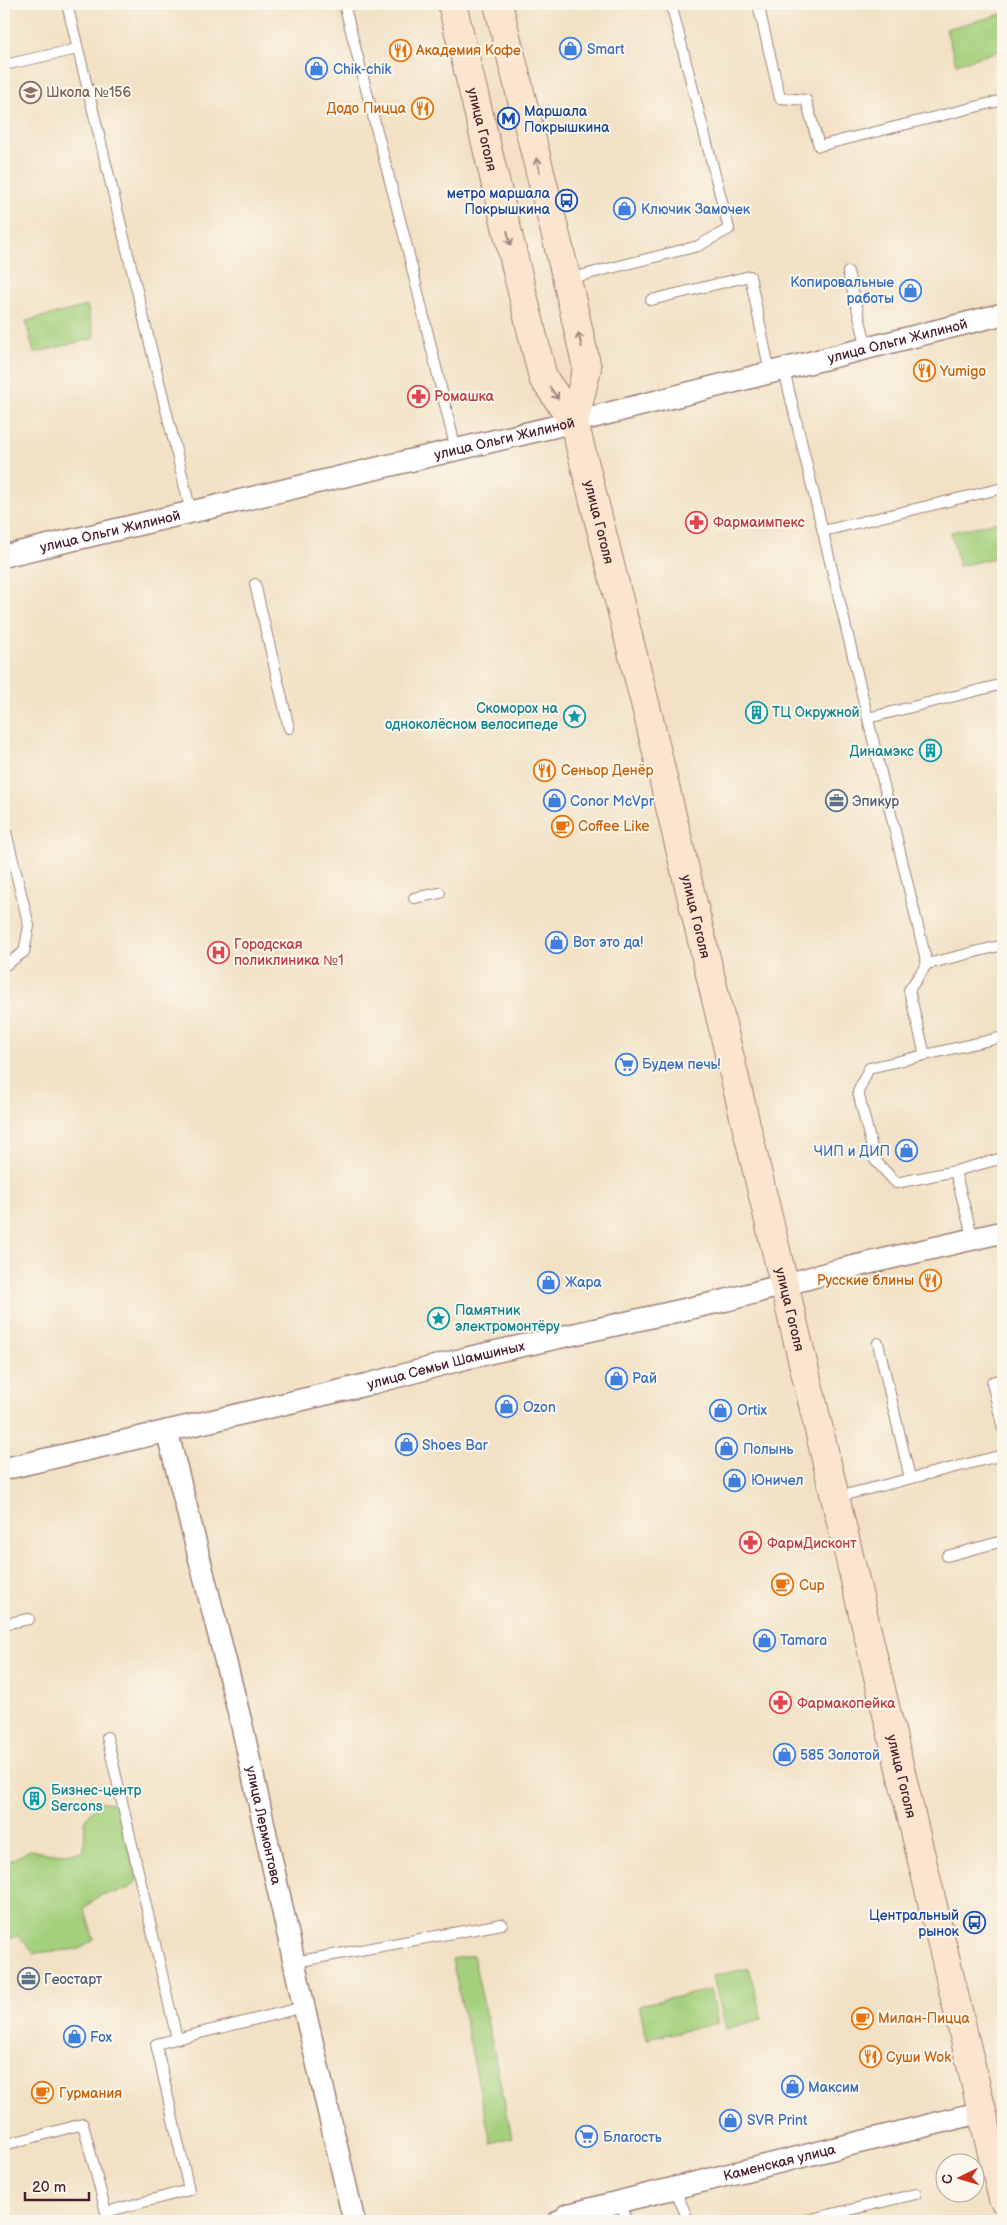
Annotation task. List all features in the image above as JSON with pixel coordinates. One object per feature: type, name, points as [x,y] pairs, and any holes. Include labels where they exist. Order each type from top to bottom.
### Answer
[{"type":"main road","name":"улица Гоголя","points":[[452,4],[543,378],[574,422],[647,711],[835,1497],[992,2109],[1003,2199]]},
{"type":"main road","name":"улица Гоголя","points":[[498,4],[587,368],[574,422]]},
{"type":"street","name":"улица Ольги Жилиной","points":[[4,556],[574,422],[1003,314]]},
{"type":"street","name":"улица Семьи Шамшиных","points":[[4,1469],[365,1385],[467,1358],[785,1285],[843,1268],[1003,1232]]},
{"type":"street","name":"улица Лермонтова","points":[[167,1431],[242,1726],[304,2007],[354,2221]]},
{"type":"street","name":"Каменская улица","points":[[564,2219],[624,2211],[674,2188],[992,2109]]},
{"type":"lane","points":[[67,4],[77,49],[138,278],[191,512]]},
{"type":"lane","points":[[344,4],[405,239],[456,450]]},
{"type":"lane","points":[[567,280],[698,246],[729,229],[671,4]]},
{"type":"lane","points":[[758,4],[780,98],[806,100],[819,146],[1003,100]]},
{"type":"lane","points":[[4,65],[77,49]]},
{"type":"lane","points":[[848,272],[867,348]]},
{"type":"lane","points":[[651,300],[750,276],[823,531],[927,964]]},
{"type":"lane","points":[[823,531],[1003,488]]},
{"type":"lane","points":[[255,584],[289,728]]},
{"type":"lane","points":[[868,718],[1003,684]]},
{"type":"lane","points":[[4,824],[29,926],[24,952],[4,966]]},
{"type":"lane","points":[[414,898],[440,893]]},
{"type":"lane","points":[[925,1055],[909,990],[927,964],[1003,945]]},
{"type":"lane","points":[[1003,1037],[869,1068],[858,1092],[874,1160],[896,1182],[955,1171],[1003,1158]]},
{"type":"lane","points":[[955,1171],[973,1239]]},
{"type":"lane","points":[[878,1343],[910,1478]]},
{"type":"lane","points":[[1003,1379],[992,1382],[1003,1429]]},
{"type":"lane","points":[[835,1497],[1003,1456]]},
{"type":"lane","points":[[947,1556],[1003,1541]]},
{"type":"lane","points":[[4,1624],[29,1619]]},
{"type":"lane","points":[[107,1737],[177,2039]]},
{"type":"lane","points":[[295,1962],[502,1924]]},
{"type":"lane","points":[[4,2145],[82,2124],[106,2212],[189,2190],[156,2044],[304,2007]]},
{"type":"lane","points":[[674,2188],[689,2221]]},
{"type":"lane","points":[[803,2221],[916,2194]]},
{"type":"green space","points":[[1003,14],[1003,50],[956,64],[946,29]]},
{"type":"green space","points":[[87,306],[95,338],[34,353],[26,321]]},
{"type":"green space","points":[[1003,521],[1003,556],[959,566],[951,532]]},
{"type":"green space","points":[[98,1801],[120,1804],[137,1880],[127,1890],[100,1895],[84,1908],[94,1940],[80,1949],[34,1953],[18,1936],[4,1940],[4,1864],[30,1850],[52,1854],[84,1852],[85,1821]]},
{"type":"green space","points":[[473,1955],[512,2137],[491,2143],[452,1959]]},
{"type":"green space","points":[[749,1968],[762,2019],[726,2029],[713,1976]]},
{"type":"green space","points":[[710,1990],[718,2023],[647,2039],[639,2005]]},
{"type":"place","name":"Smart","points":[[571,49]]},
{"type":"place","name":"Академия Кофе","points":[[400,50]]},
{"type":"place","name":"Chik-chik","points":[[317,69]]},
{"type":"place","name":"Школа №156","points":[[30,92]]},
{"type":"place","name":"Додо Пицца","points":[[422,108]]},
{"type":"place","name":"Маршала Покрышкина","points":[[508,119]]},
{"type":"place","name":"метро маршала Покрышкина","points":[[566,201]]},
{"type":"place","name":"Ключик Замочек","points":[[625,209]]},
{"type":"place","name":"Копировальные работы","points":[[910,290]]},
{"type":"place","name":"Yumigo","points":[[924,371]]},
{"type":"place","name":"Ромашка","points":[[418,396]]},
{"type":"place","name":"Фармаимпекс","points":[[697,522]]},
{"type":"place","name":"ТЦ Окружной","points":[[756,712]]},
{"type":"place","name":"Скоморох на одноколёсном велосипеде","points":[[574,716]]},
{"type":"place","name":"Динамэкс","points":[[930,751]]},
{"type":"place","name":"Сеньор Денёр","points":[[545,770]]},
{"type":"place","name":"Conor McVpr","points":[[554,801]]},
{"type":"place","name":"Эпикур","points":[[836,801]]},
{"type":"place","name":"Coffee Like","points":[[562,826]]},
{"type":"place","name":"Вот это да!","points":[[557,942]]},
{"type":"place","name":"Городская поликлиника №1","points":[[218,952]]},
{"type":"place","name":"Будем печь!","points":[[626,1064]]},
{"type":"place","name":"ЧИП и ДИП","points":[[906,1151]]},
{"type":"place","name":"Русские блины","points":[[930,1280]]},
{"type":"place","name":"Жара","points":[[549,1282]]},
{"type":"place","name":"Памятник электромонтёру","points":[[439,1318]]},
{"type":"place","name":"Рай","points":[[616,1378]]},
{"type":"place","name":"Ozon","points":[[507,1407]]},
{"type":"place","name":"Ortix","points":[[721,1410]]},
{"type":"place","name":"Shoes Bar","points":[[406,1445]]},
{"type":"place","name":"Полынь","points":[[727,1449]]},
{"type":"place","name":"Юничел","points":[[735,1480]]},
{"type":"place","name":"ФармДисконт","points":[[751,1543]]},
{"type":"place","name":"Cup","points":[[783,1585]]},
{"type":"place","name":"Tamara","points":[[764,1640]]},
{"type":"place","name":"Фармакопейка","points":[[781,1703]]},
{"type":"place","name":"585 Золотой","points":[[784,1755]]},
{"type":"place","name":"Бизнес-центр Sercons","points":[[35,1798]]},
{"type":"place","name":"Центральный рынок","points":[[975,1923]]},
{"type":"place","name":"Геостарт","points":[[28,1979]]},
{"type":"place","name":"Милан-Пицца","points":[[862,2018]]},
{"type":"place","name":"Fox","points":[[74,2037]]},
{"type":"place","name":"Суши Wok","points":[[870,2057]]},
{"type":"place","name":"Максим","points":[[792,2087]]},
{"type":"place","name":"Гурмания","points":[[43,2093]]},
{"type":"place","name":"SVR Print","points":[[731,2120]]},
{"type":"place","name":"Благость","points":[[587,2137]]}]
